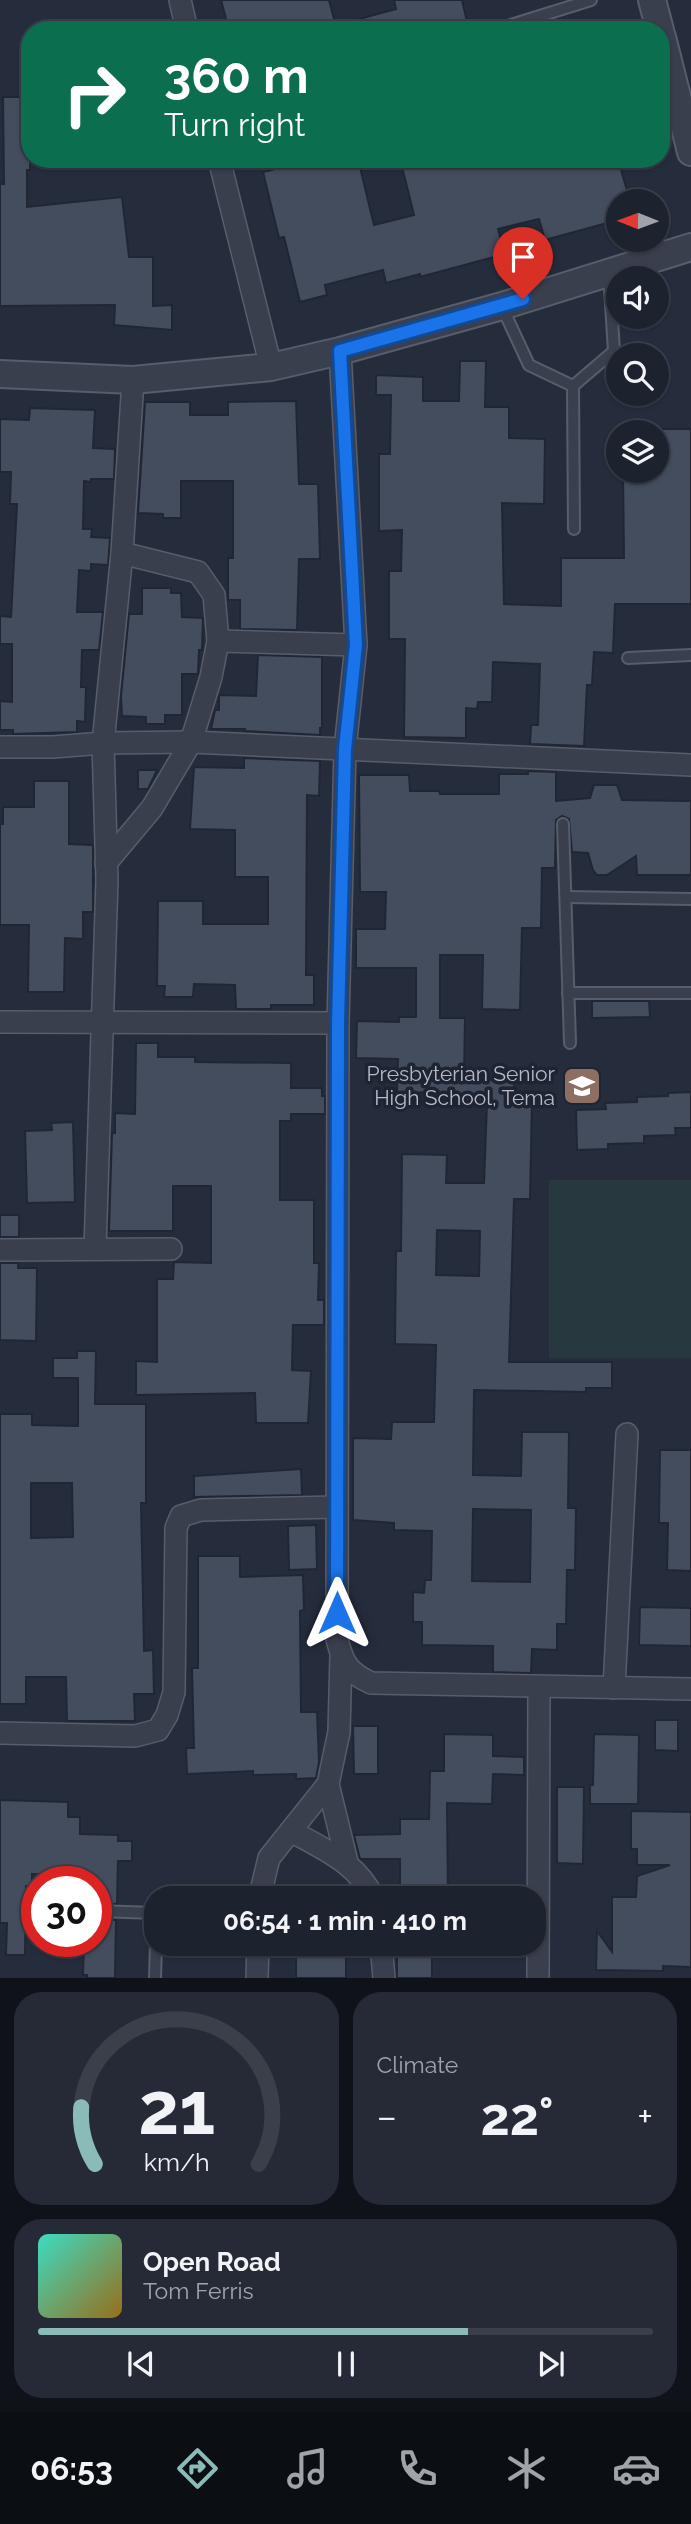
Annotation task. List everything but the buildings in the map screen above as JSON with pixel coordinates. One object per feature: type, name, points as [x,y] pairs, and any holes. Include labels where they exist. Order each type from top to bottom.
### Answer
[{"type":"street","points":[[180,0],[185,21]]},
{"type":"street","points":[[652,0],[658,21]]},
{"type":"street","points":[[670,63],[688,123],[691,152]]},
{"type":"street","points":[[221,168],[271,367]]},
{"type":"street","points":[[629,266],[691,247]]},
{"type":"street","points":[[0,374],[133,380],[271,367],[340,351],[502,306],[606,273]]},
{"type":"street","points":[[340,351],[356,645],[345,749],[338,1023],[337,1639],[341,1655],[339,1732],[328,1784],[347,1862]]},
{"type":"street","points":[[95,1249],[106,863],[103,743],[122,553],[133,380]]},
{"type":"street","points":[[106,863],[152,808],[191,742],[211,677],[218,640],[214,595],[198,572],[122,553]]},
{"type":"street","points":[[218,640],[356,645]]},
{"type":"street","points":[[0,747],[191,742],[691,765]]},
{"type":"street","points":[[0,1022],[338,1023]]},
{"type":"street","points":[[0,1251],[171,1249]]},
{"type":"street","points":[[614,1688],[627,1434]]},
{"type":"street","points":[[0,1733],[135,1736],[158,1730],[174,1692],[176,1528],[181,1516],[201,1510],[337,1507]]},
{"type":"street","points":[[341,1655],[352,1674],[371,1683],[691,1689]]},
{"type":"street","points":[[538,1978],[539,1687]]},
{"type":"street","points":[[261,1886],[269,1858],[328,1784]]},
{"type":"street","points":[[291,1831],[347,1862],[368,1886]]},
{"type":"street","points":[[257,1956],[257,1978]]},
{"type":"street","points":[[382,1956],[384,1978]]},
{"type":"lane","points":[[524,21],[591,0]]},
{"type":"lane","points":[[502,306],[529,365],[573,386]]},
{"type":"lane","points":[[574,529],[573,386],[614,351],[613,329]]},
{"type":"lane","points":[[628,658],[691,655]]},
{"type":"lane","points":[[563,824],[569,1043]]},
{"type":"lane","points":[[566,897],[691,899]]},
{"type":"lane","points":[[568,993],[691,993]]},
{"type":"lane","points":[[112,1912],[144,1913]]},
{"type":"lane","points":[[155,1978],[156,1956]]},
{"type":"shaded area","points":[[549,1180],[691,1180],[691,1358],[549,1358]]},
{"type":"place","name":"Presbyterian Senior High School, Tema","points":[[582,1086]]},
{"type":"route","points":[[337,1613],[338,1023],[345,749],[356,645],[340,351],[523,299]]}]
